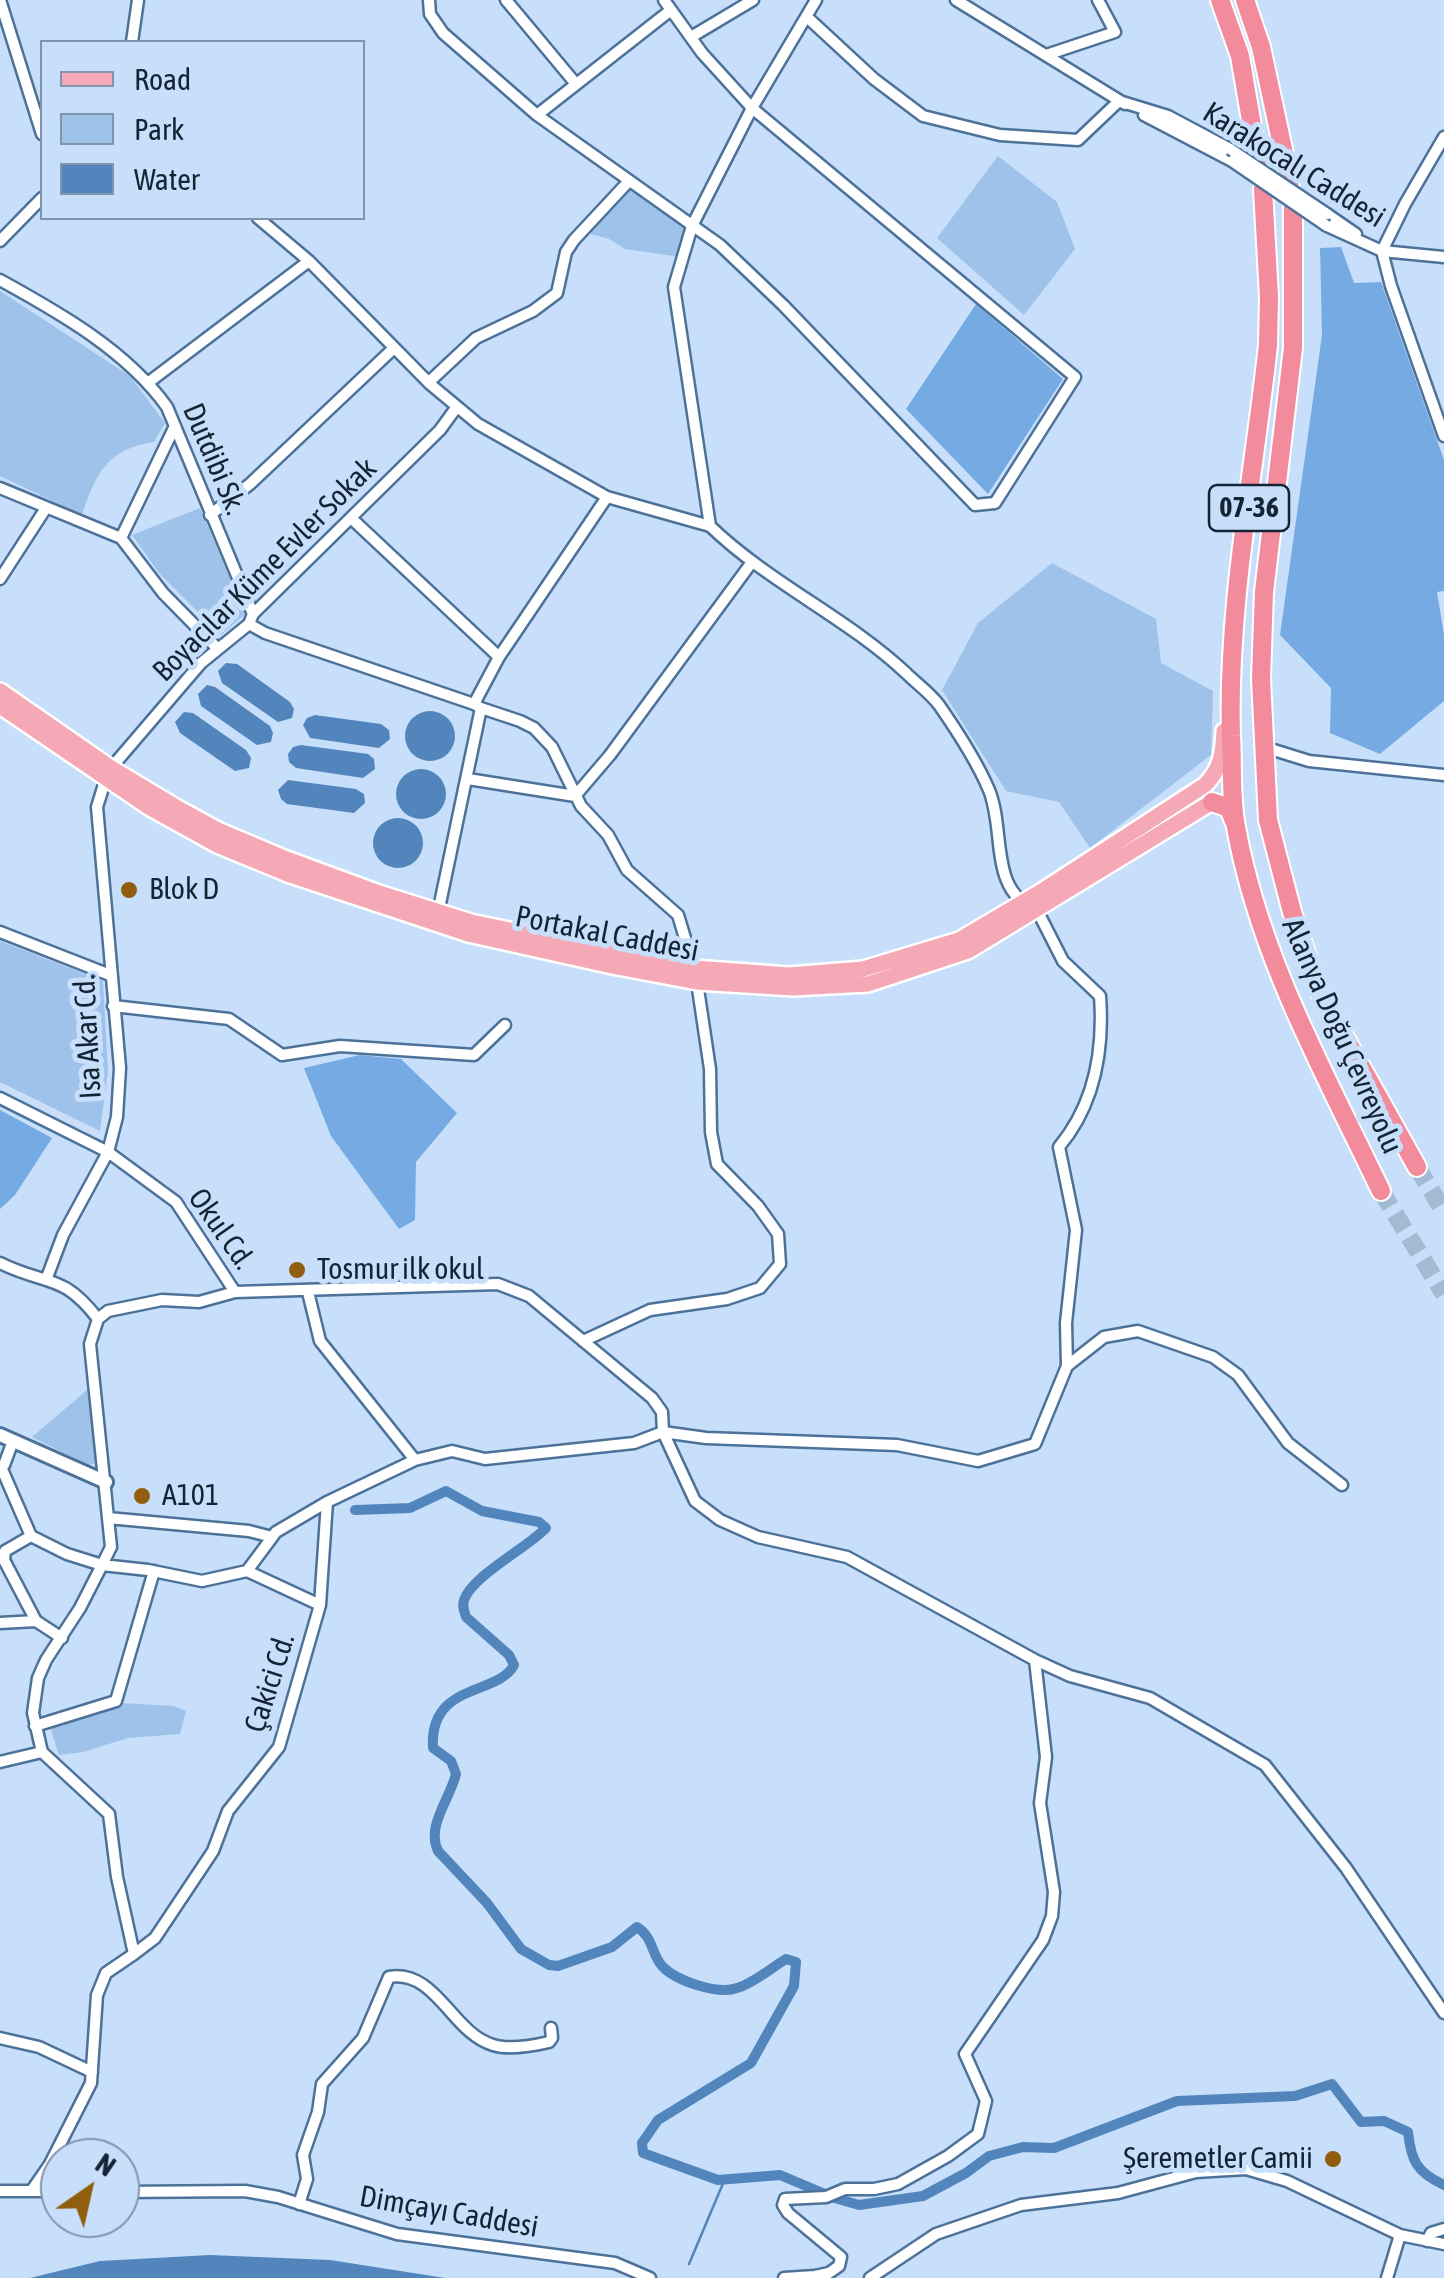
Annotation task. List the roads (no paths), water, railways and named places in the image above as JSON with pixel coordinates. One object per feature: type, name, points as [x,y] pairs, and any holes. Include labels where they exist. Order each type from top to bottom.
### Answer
[{"type":"highway","points":[[1220,0],[1240,56],[1258,161]]},
{"type":"highway","points":[[1245,0],[1261,47],[1290,182]]},
{"type":"highway","name":"Alanya Doğu Çevreyolu","points":[[1263,188],[1269,279],[1268,345],[1232,638],[1229,692],[1236,826],[1257,910],[1288,996],[1382,1191]]},
{"type":"highway","name":"Alanya Doğu Çevreyolu","points":[[1292,208],[1293,348],[1264,592],[1261,679],[1268,820],[1292,912],[1320,993],[1417,1168]]},
{"type":"highway","points":[[1208,794],[1228,808],[1236,826]]},
{"type":"main road","name":"Portakal Caddesi","points":[[0,691],[150,808],[218,845],[306,880],[612,966],[793,988],[868,984],[968,951],[1177,821],[1208,794]]},
{"type":"main road","points":[[1208,794],[1221,762],[1229,692]]},
{"type":"main road","name":"Portakal Caddesi","points":[[0,706],[109,773]]},
{"type":"main road","name":"Portakal Caddesi","points":[[695,975],[790,975],[863,969],[959,940],[1208,794]]},
{"type":"street","points":[[0,0],[40,128]]},
{"type":"street","points":[[132,40],[138,0]]},
{"type":"street","points":[[429,0],[430,14],[443,33],[537,115],[720,244],[975,505],[995,503],[1075,377],[752,108],[667,5],[537,115]]},
{"type":"street","points":[[506,0],[576,84]]},
{"type":"street","points":[[690,37],[753,0]]},
{"type":"street","points":[[710,526],[674,287],[692,226],[752,108],[816,0]]},
{"type":"street","name":"Karakocalı Caddesi","points":[[956,0],[1119,101],[1168,116],[1327,220],[1382,251]]},
{"type":"street","points":[[1046,55],[1116,32],[1098,0]]},
{"type":"street","points":[[806,17],[874,79],[923,116],[1000,135],[1078,140],[1119,101]]},
{"type":"street","points":[[1444,138],[1382,251],[1444,436]]},
{"type":"street","points":[[428,382],[476,338],[533,311],[557,293],[566,252],[629,181]]},
{"type":"street","points":[[0,241],[40,200]]},
{"type":"street","points":[[247,1571],[272,1537],[328,1502],[415,1460],[452,1451],[486,1459],[634,1442],[663,1432],[706,1438],[898,1445],[978,1461],[1036,1444],[1067,1366],[1066,1323],[1076,1230],[1059,1147],[1077,1125],[1099,1065],[1100,996],[1063,961],[1037,910],[1020,904],[1004,882],[989,790],[937,702],[887,656],[752,562],[710,526],[607,496],[478,424],[428,382],[309,260],[260,220]]},
{"type":"street","points":[[1382,251],[1444,257]]},
{"type":"street","points":[[149,382],[309,260]]},
{"type":"street","name":"Dutdibi Sk.","points":[[0,280],[70,320],[149,382],[167,408],[251,619]]},
{"type":"street","points":[[210,515],[250,484],[394,348]]},
{"type":"street","name":"Boyacılar Küme Evler Sokak","points":[[109,773],[200,663],[251,619],[440,430],[456,408]]},
{"type":"street","points":[[122,538],[174,426]]},
{"type":"street","points":[[0,488],[122,538],[163,594],[218,649]]},
{"type":"street","points":[[436,918],[454,824],[468,779],[478,706],[499,657],[607,496]]},
{"type":"street","points":[[0,580],[46,508]]},
{"type":"street","points":[[351,518],[499,657]]},
{"type":"street","points":[[0,555],[12,560]]},
{"type":"street","points":[[575,796],[610,756],[752,562]]},
{"type":"street","points":[[251,619],[266,633],[534,728],[552,747],[575,796],[608,835],[628,870],[678,915],[695,975],[710,1069],[716,1164],[758,1206],[778,1234],[780,1264],[760,1288],[727,1299],[650,1310],[582,1341]]},
{"type":"street","points":[[1264,747],[1309,761],[1444,775]]},
{"type":"street","name":"Isa Akar Cd.","points":[[46,1280],[63,1235],[108,1152],[118,1118],[120,1068],[97,807],[109,773]]},
{"type":"street","points":[[468,779],[575,796]]},
{"type":"street","points":[[0,932],[110,974]]},
{"type":"street","points":[[113,1006],[229,1018],[282,1055],[340,1046],[474,1056],[504,1025]]},
{"type":"street","name":"Okul Cd.","points":[[0,1098],[108,1152],[176,1202],[234,1292],[498,1284],[529,1296],[652,1398],[662,1412],[663,1432],[695,1500],[720,1520],[758,1537],[847,1557],[1035,1660],[1070,1676],[1150,1698],[1265,1765],[1346,1868],[1444,2014]]},
{"type":"street","points":[[0,1263],[66,1285],[98,1319]]},
{"type":"street","points":[[134,1954],[117,1877],[109,1814],[42,1752],[33,1714],[38,1678],[110,1546],[90,1344],[98,1319],[108,1311],[162,1300],[199,1302],[234,1292]]},
{"type":"street","points":[[308,1292],[320,1341],[415,1460]]},
{"type":"street","points":[[1067,1366],[1104,1336],[1138,1331],[1213,1357],[1238,1375],[1288,1443],[1342,1485]]},
{"type":"street","points":[[106,1482],[7,1438],[0,1467],[31,1536],[102,1565],[202,1581],[247,1571],[320,1605]]},
{"type":"street","name":"Çakici Cd.","points":[[32,2190],[50,2164],[91,2082],[97,1995],[106,1972],[155,1938],[213,1851],[228,1811],[279,1747],[320,1605],[328,1502]]},
{"type":"street","points":[[108,1518],[272,1537]]},
{"type":"street","points":[[31,1536],[5,1551],[4,1560],[36,1621],[62,1638]]},
{"type":"street","points":[[35,1726],[116,1701],[154,1571]]},
{"type":"street","points":[[0,1623],[36,1621]]},
{"type":"street","points":[[784,2278],[829,2273],[839,2266],[841,2257],[805,2229],[783,2205],[785,2199],[898,2184],[978,2134],[986,2101],[965,2054],[1044,1940],[1052,1916],[1054,1892],[1040,1802],[1046,1757],[1035,1660]]},
{"type":"street","points":[[0,1762],[42,1752]]},
{"type":"street","points":[[299,2204],[307,2180],[303,2155],[318,2112],[322,2084],[363,2038],[390,1978],[404,1975],[430,1990],[472,2035],[494,2046],[548,2042],[552,2038],[551,2028]]},
{"type":"street","points":[[0,2038],[38,2047],[92,2072]]},
{"type":"street","points":[[870,2278],[936,2234],[1021,2205],[1118,2193],[1196,2172],[1246,2169],[1287,2181],[1400,2234],[1444,2244]]},
{"type":"street","points":[[0,2191],[40,2190]]},
{"type":"street","name":"Dimçayı Caddesi","points":[[140,2192],[245,2191],[397,2234],[615,2263],[650,2278]]},
{"type":"street","points":[[1427,2241],[1438,2228],[1444,2229]]},
{"type":"street","points":[[1387,2278],[1400,2234]]},
{"type":"water","points":[[226,663],[237,664],[290,702],[294,709],[292,718],[278,722],[222,683],[218,671]]},
{"type":"water","points":[[207,685],[270,726],[271,742],[257,745],[201,706],[198,694]]},
{"type":"water","points":[[430,711],[448,718],[455,736],[448,754],[430,761],[412,754],[405,736],[412,718]]},
{"type":"water","points":[[184,712],[193,713],[246,750],[251,758],[249,768],[235,771],[180,733],[175,722]]},
{"type":"water","points":[[315,715],[381,724],[389,730],[390,739],[379,748],[310,738],[303,725]]},
{"type":"water","points":[[301,745],[368,754],[374,759],[375,769],[363,778],[296,768],[289,762],[288,754]]},
{"type":"water","points":[[421,769],[439,776],[446,794],[439,812],[421,819],[403,812],[396,794],[403,776]]},
{"type":"water","points":[[288,780],[356,789],[364,794],[365,803],[354,813],[287,804],[278,790]]},
{"type":"water","points":[[398,818],[416,825],[423,843],[416,861],[398,868],[380,861],[373,843],[380,825]]},
{"type":"water","points":[[210,2255],[330,2260],[445,2278],[30,2278],[100,2261]]},
{"type":"waterway","points":[[355,1510],[410,1508],[446,1491],[482,1511],[539,1522],[546,1528],[488,1572],[464,1600],[466,1617],[509,1655],[514,1665],[506,1675],[453,1701],[435,1727],[433,1748],[451,1761],[456,1774],[437,1822],[438,1851],[487,1903],[521,1949],[549,1965],[558,1966],[612,1947],[637,1927],[668,1972],[709,1988],[737,1988],[786,1959],[796,1962],[794,1986],[751,2063],[658,2120],[642,2143],[643,2153],[718,2180],[780,2175],[825,2194]]},
{"type":"waterway","points":[[831,2197],[859,2205],[923,2196],[989,2156],[1023,2147],[1054,2148],[1177,2101],[1295,2096],[1332,2084],[1361,2122],[1384,2121],[1408,2132],[1417,2164],[1444,2185]]},
{"type":"waterway","points":[[689,2264],[724,2181]]},
{"type":"tunnel","points":[[1417,1167],[1444,1212]]},
{"type":"tunnel","points":[[1381,1191],[1444,1294]]},
{"type":"place","name":"Blok D","points":[[129,890]]},
{"type":"place","name":"Tosmur ilk okul","points":[[297,1270]]},
{"type":"place","name":"A101","points":[[142,1496]]},
{"type":"place","name":"Şeremetler Camii","points":[[1333,2159]]}]
